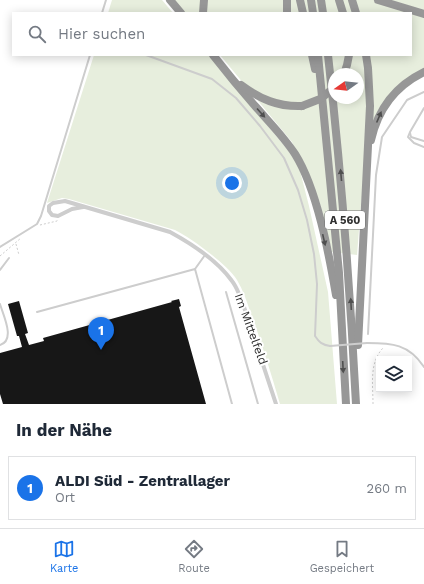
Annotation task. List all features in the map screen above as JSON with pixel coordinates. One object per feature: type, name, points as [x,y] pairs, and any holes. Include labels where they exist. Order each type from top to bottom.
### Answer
[{"type":"highway","points":[[170,0],[180,12]]},
{"type":"highway","points":[[203,12],[204,0]]},
{"type":"highway","points":[[287,0],[288,12]]},
{"type":"highway","points":[[300,0],[304,12]]},
{"type":"highway","points":[[311,0],[313,12]]},
{"type":"highway","points":[[321,0],[323,12]]},
{"type":"highway","points":[[339,0],[343,12]]},
{"type":"highway","points":[[352,0],[356,12]]},
{"type":"highway","points":[[378,0],[424,14]]},
{"type":"highway","points":[[214,56],[288,144],[302,166],[323,232],[341,329]]},
{"type":"highway","points":[[312,56],[324,115]]},
{"type":"highway","name":"A 560","points":[[318,56],[339,273],[346,404]]},
{"type":"highway","name":"A 560","points":[[328,56],[339,150],[348,265],[356,404]]},
{"type":"highway","points":[[346,68],[349,56]]},
{"type":"highway","points":[[355,385],[368,155],[370,89],[366,56]]},
{"type":"highway","points":[[368,155],[376,123],[386,102],[396,91],[424,72]]},
{"type":"highway","points":[[227,73],[252,93],[266,101],[280,105],[302,106],[320,99],[328,93]]},
{"type":"street","name":"Im Mittelfeld","points":[[58,216],[52,215],[49,211],[49,206],[53,203],[65,201],[170,232],[185,240],[217,264],[233,282],[241,298],[276,404]]},
{"type":"street","points":[[58,216],[72,209],[82,207]]},
{"type":"lane","points":[[102,12],[106,0]]},
{"type":"lane","points":[[0,247],[37,224],[49,191],[90,56]]},
{"type":"lane","points":[[149,56],[212,79],[236,98],[260,126],[284,158],[298,190],[307,220],[314,254],[317,284],[315,336],[319,342],[330,346],[388,343],[407,350],[420,360],[424,367]]},
{"type":"lane","points":[[368,334],[376,176],[382,137],[407,100],[424,92]]},
{"type":"lane","points":[[424,108],[408,137],[414,143],[424,147]]},
{"type":"lane","points":[[410,132],[411,137],[424,141]]},
{"type":"lane","points":[[37,312],[195,269],[205,255]]},
{"type":"lane","points":[[0,270],[9,258]]},
{"type":"lane","points":[[195,269],[232,404]]},
{"type":"lane","points":[[226,292],[258,404]]},
{"type":"lane","points":[[0,304],[8,333],[6,342],[0,345]]},
{"type":"path","points":[[37,224],[40,225],[57,221],[58,216]]},
{"type":"path","points":[[16,243],[19,255]]},
{"type":"path","points":[[373,404],[372,370],[378,353],[388,343]]},
{"type":"green space","points":[[112,0],[162,0],[172,12],[108,12]]},
{"type":"green space","points":[[174,0],[424,0],[424,70],[395,88],[380,107],[373,124],[361,204],[357,255],[332,252],[319,200],[292,142],[221,56],[412,56],[412,12],[184,12]]},
{"type":"green space","points":[[94,56],[210,56],[287,149],[299,167],[328,292],[337,404],[280,404],[259,336],[245,296],[237,280],[217,259],[199,245],[175,230],[69,199],[62,198],[47,203]]},
{"type":"building","points":[[179,299],[181,306],[179,307],[206,404],[3,404],[0,394],[0,353],[22,347],[19,336],[17,336],[8,304],[19,301],[28,333],[25,334],[29,345],[44,341],[43,338]]},
{"type":"place","name":"ALDI Süd - Zentrallager","points":[[101,350]]}]
